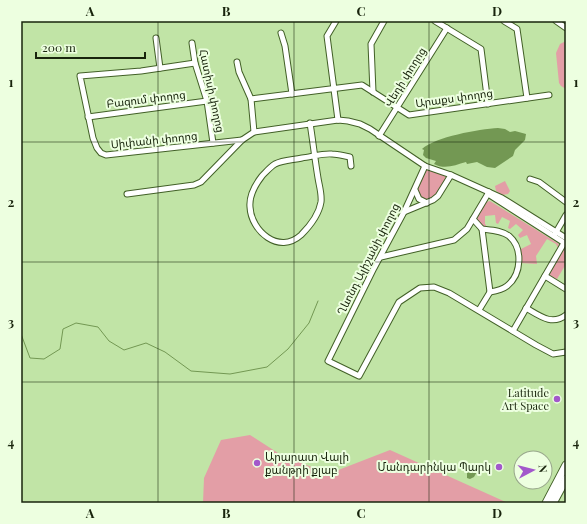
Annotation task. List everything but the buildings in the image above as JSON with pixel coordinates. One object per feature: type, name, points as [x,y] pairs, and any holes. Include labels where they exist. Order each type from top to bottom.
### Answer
[{"type":"highway","points":[[546,503],[566,465]]},
{"type":"highway","points":[[553,503],[566,479]]},
{"type":"street","points":[[336,21],[327,36],[338,120]]},
{"type":"street","points":[[373,92],[371,44],[384,21]]},
{"type":"street","points":[[435,21],[481,50],[488,104]]},
{"type":"street","points":[[504,21],[517,29],[527,98]]},
{"type":"street","points":[[556,21],[566,28]]},
{"type":"street","name":"Վեդի փողոց","points":[[379,136],[447,28]]},
{"type":"street","points":[[281,33],[285,46],[292,94]]},
{"type":"street","points":[[156,38],[160,68],[195,63]]},
{"type":"street","name":"Հատիսի փողոց","points":[[192,43],[195,63],[207,102],[213,143]]},
{"type":"street","points":[[237,62],[238,72],[251,100],[254,132]]},
{"type":"street","name":"Սիփանի փողոց","points":[[160,68],[80,76],[88,117],[97,148],[106,155],[242,140]]},
{"type":"street","name":"Արաքս փողոց","points":[[251,100],[362,85],[409,115],[549,95]]},
{"type":"street","name":"Բազում փողոց","points":[[88,117],[207,102]]},
{"type":"street","points":[[127,194],[194,185],[201,182],[242,140],[254,132],[338,120],[360,124],[370,129],[425,166],[451,175],[502,198],[565,241],[513,331]]},
{"type":"street","points":[[310,123],[315,156],[321,200],[320,207],[314,218],[301,235],[291,241],[282,243],[266,237],[257,228],[250,211],[250,199],[257,184],[264,174],[275,164],[315,156],[332,154],[350,157],[351,166]]},
{"type":"street","name":"Ղևոնդ Ալիշանի փողոց","points":[[425,166],[415,190],[328,361],[359,376],[399,302],[420,288],[434,287],[449,293],[480,310]]},
{"type":"street","points":[[404,212],[430,202],[438,196],[451,175]]},
{"type":"street","points":[[530,179],[539,182],[566,202]]},
{"type":"street","points":[[415,190],[419,199],[427,203]]},
{"type":"street","points":[[381,257],[454,240],[467,230],[487,192]]},
{"type":"street","points":[[555,234],[566,215]]},
{"type":"street","points":[[473,219],[482,229],[490,292],[480,310],[536,346],[553,354],[566,352]]},
{"type":"street","points":[[482,229],[501,232],[510,237],[516,246],[519,255],[519,267],[515,276],[508,285],[499,290],[490,292]]},
{"type":"street","points":[[545,276],[566,289]]},
{"type":"street","points":[[526,308],[548,320],[560,320],[566,315]]},
{"type":"shaded area","points":[[566,41],[566,89],[559,83],[556,53],[560,44]]},
{"type":"shaded area","points":[[498,128],[505,129],[510,132],[515,131],[526,134],[525,140],[515,150],[513,156],[495,168],[487,167],[477,162],[467,164],[466,162],[442,167],[434,164],[436,161],[426,158],[423,155],[424,150],[422,149],[447,137]]},
{"type":"shaded area","points":[[428,169],[446,177],[436,196],[426,200],[421,199],[417,189],[425,170]]},
{"type":"shaded area","points":[[505,181],[510,191],[508,194],[502,195],[496,191],[495,186]]},
{"type":"shaded area","points":[[490,201],[559,244],[558,248],[556,244],[547,239],[536,256],[537,264],[521,263],[518,249],[531,244],[527,235],[520,238],[518,235],[523,230],[516,224],[510,229],[508,228],[510,221],[502,217],[498,224],[496,223],[495,215],[485,216],[486,228],[482,228],[475,219],[486,202]]},
{"type":"shaded area","points":[[564,248],[566,249],[566,264],[557,279],[547,274]]},
{"type":"shaded area","name":"Արարատ Վալի քանթրի քլաբ","points":[[250,435],[278,453],[328,474],[390,450],[508,503],[203,503],[204,478],[221,440]]},
{"type":"shaded area","points":[[477,468],[478,470],[474,477],[470,479],[467,478],[467,469]]},
{"type":"waterway","points":[[21,334],[30,358],[44,359],[60,349],[63,329],[76,323],[98,327],[109,341],[124,350],[146,343],[165,352],[191,371],[230,374],[267,367],[288,349],[309,323],[318,301]]},
{"type":"place","name":"Latitude Art Space","points":[[557,399]]},
{"type":"place","name":"Արարատ Վալի քանթրի քլաբ","points":[[257,463]]},
{"type":"place","name":"Մանդարինկա Պարկ","points":[[499,467]]}]
